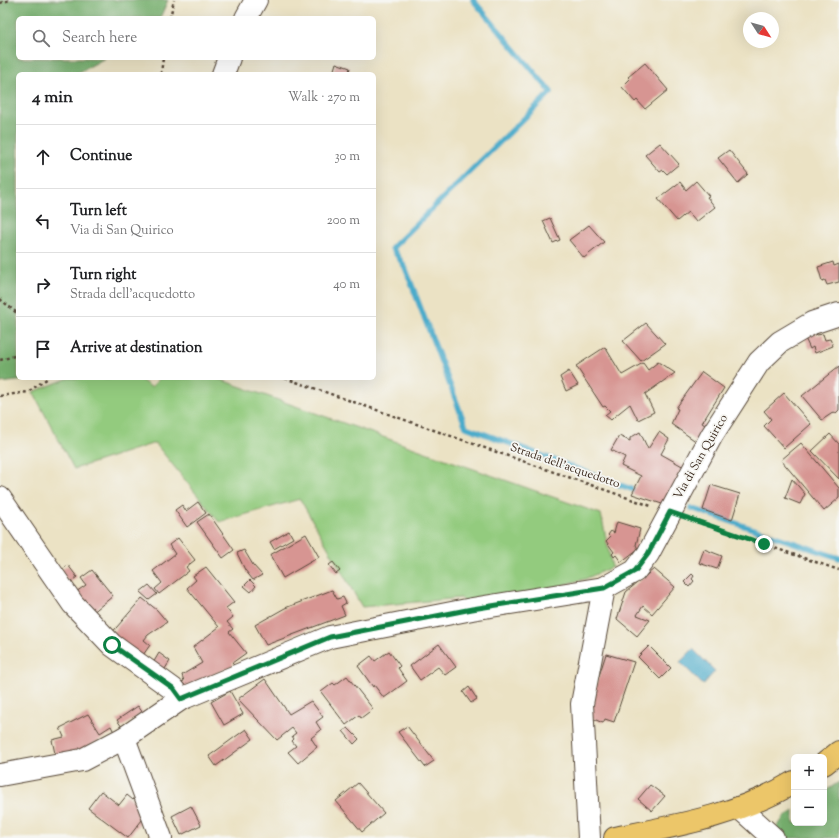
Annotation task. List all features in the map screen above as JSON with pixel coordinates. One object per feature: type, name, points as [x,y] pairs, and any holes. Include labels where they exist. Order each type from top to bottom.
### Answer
[{"type":"main road","points":[[827,762],[839,752]]},
{"type":"main road","points":[[615,838],[660,829],[740,808],[784,789],[791,784]]},
{"type":"street","points":[[247,16],[256,0]]},
{"type":"street","points":[[224,72],[228,60]]},
{"type":"street","name":"Via di San Quirico","points":[[0,775],[82,760],[124,738],[181,699],[330,637],[472,609],[604,588],[635,571],[648,554],[712,435],[759,362],[780,342],[812,323],[839,314]]},
{"type":"street","points":[[0,498],[73,604],[112,645],[173,688],[181,699]]},
{"type":"street","points":[[589,838],[582,704],[604,588]]},
{"type":"street","points":[[124,738],[161,838]]},
{"type":"street","points":[[740,808],[773,838]]},
{"type":"path","points":[[0,3],[10,0]]},
{"type":"path","points":[[170,16],[174,0]]},
{"type":"path","points":[[161,72],[163,60]]},
{"type":"path","points":[[0,299],[16,312]]},
{"type":"path","points":[[0,360],[16,355]]},
{"type":"path","points":[[0,396],[28,392],[45,380]]},
{"type":"path","name":"Strada dell'acquedotto","points":[[291,380],[839,570]]},
{"type":"green space","points":[[0,0],[168,0],[161,16],[16,16],[16,60],[101,60],[80,72],[16,72],[16,380],[26,380],[0,383]]},
{"type":"green space","points":[[64,380],[141,380],[151,387],[158,380],[222,380],[601,514],[612,567],[585,579],[472,609],[461,598],[362,607],[300,499],[219,522],[155,443],[74,469],[33,392]]},
{"type":"green space","points":[[839,782],[839,838],[784,838],[775,830],[785,816],[791,813],[791,826],[827,826],[827,790]]},
{"type":"water","points":[[693,649],[715,671],[703,685],[680,662]]},
{"type":"building","points":[[336,63],[350,68],[349,72],[333,72]]},
{"type":"building","points":[[645,63],[668,90],[645,109],[637,100],[635,102],[622,87],[630,79],[628,77]]},
{"type":"building","points":[[660,143],[679,164],[667,174],[663,170],[660,172],[645,155]]},
{"type":"building","points":[[729,150],[748,174],[738,183],[718,158]]},
{"type":"building","points":[[696,181],[709,196],[707,197],[715,207],[696,222],[688,212],[677,221],[658,199],[680,182],[686,190]]},
{"type":"building","points":[[550,218],[560,240],[553,243],[543,221]]},
{"type":"building","points":[[589,225],[604,242],[584,258],[569,240]]},
{"type":"building","points":[[833,262],[834,266],[839,264],[839,282],[827,285],[825,280],[822,281],[818,267]]},
{"type":"building","points":[[646,323],[665,344],[641,361],[623,341]]},
{"type":"building","points":[[815,333],[817,335],[823,334],[825,340],[830,339],[833,346],[815,353],[813,347],[810,349],[804,336]]},
{"type":"building","points":[[605,347],[622,375],[643,363],[648,370],[658,362],[675,373],[645,394],[654,412],[638,420],[630,404],[611,420],[605,415],[610,411],[605,406],[603,407],[576,366]]},
{"type":"building","points":[[839,366],[839,410],[822,420],[802,396]]},
{"type":"building","points":[[569,371],[578,385],[566,391],[560,377]]},
{"type":"building","points":[[702,372],[724,388],[702,423],[705,425],[697,442],[671,424],[678,409],[676,408]]},
{"type":"building","points":[[784,393],[811,424],[784,448],[764,426],[771,419],[764,411]]},
{"type":"building","points":[[640,432],[648,449],[659,432],[669,439],[661,454],[684,467],[665,505],[632,494],[641,476],[621,466],[625,457],[611,450],[619,436],[630,441],[630,438]]},
{"type":"building","points":[[830,434],[839,444],[839,479],[812,451]]},
{"type":"building","points":[[801,443],[839,488],[839,498],[824,511],[781,460]]},
{"type":"building","points":[[792,479],[805,494],[800,504],[785,498]]},
{"type":"building","points":[[711,485],[740,494],[732,520],[703,510]]},
{"type":"building","points":[[198,502],[206,513],[187,527],[175,510],[182,505],[186,511]]},
{"type":"building","points":[[209,514],[234,550],[223,558],[197,522]]},
{"type":"building","points":[[617,522],[640,529],[636,545],[638,549],[621,562],[616,555],[614,557],[612,554],[614,552],[606,541],[610,537],[608,535],[611,531],[614,533]]},
{"type":"building","points":[[289,531],[293,538],[274,549],[270,542]]},
{"type":"building","points":[[306,534],[319,557],[283,578],[270,555]]},
{"type":"building","points":[[178,538],[195,560],[186,567],[189,571],[159,594],[155,589],[162,583],[153,571],[175,554],[169,545]]},
{"type":"building","points":[[704,549],[722,556],[717,569],[699,563]]},
{"type":"building","points":[[244,550],[253,565],[262,575],[253,580],[245,570],[237,553]]},
{"type":"building","points":[[333,562],[340,571],[336,574],[329,565]]},
{"type":"building","points":[[68,565],[77,577],[69,583],[60,571]]},
{"type":"building","points":[[206,567],[234,602],[226,608],[233,617],[227,622],[233,629],[229,632],[246,653],[232,663],[234,665],[182,690],[179,683],[184,681],[182,675],[202,663],[193,647],[219,627],[187,588],[196,580],[193,576]]},
{"type":"building","points":[[654,569],[675,587],[652,614],[643,606],[637,615],[650,620],[637,636],[617,619],[626,592]]},
{"type":"building","points":[[92,570],[113,596],[92,613],[76,592],[86,585],[81,578]]},
{"type":"building","points":[[692,574],[694,576],[692,579],[694,581],[689,587],[684,582]]},
{"type":"building","points":[[250,580],[256,586],[251,592],[244,586]]},
{"type":"building","points":[[149,585],[157,594],[149,600],[140,592]]},
{"type":"building","points":[[332,590],[337,599],[343,597],[346,603],[341,606],[345,615],[266,645],[255,625],[285,608]]},
{"type":"building","points":[[142,598],[157,610],[167,622],[148,635],[144,640],[150,645],[141,658],[110,635]]},
{"type":"building","points":[[439,644],[456,667],[445,675],[438,667],[420,680],[410,666]]},
{"type":"building","points":[[649,646],[671,668],[660,679],[638,657]]},
{"type":"building","points":[[389,651],[400,666],[398,668],[407,681],[384,698],[374,685],[373,687],[358,666],[371,656],[375,661]]},
{"type":"building","points":[[159,653],[170,661],[163,672],[152,665]]},
{"type":"building","points":[[606,654],[634,662],[614,722],[605,719],[603,723],[589,717],[588,710]]},
{"type":"building","points":[[347,676],[373,709],[361,718],[359,715],[346,725],[321,692],[333,683],[335,685]]},
{"type":"building","points":[[265,679],[289,714],[311,701],[323,717],[316,722],[321,730],[311,738],[317,747],[298,763],[288,752],[296,746],[292,741],[294,739],[292,736],[296,733],[292,728],[277,740],[238,699]]},
{"type":"building","points":[[469,687],[477,699],[471,703],[463,692]]},
{"type":"building","points":[[230,691],[243,714],[224,725],[211,702]]},
{"type":"building","points":[[138,706],[143,713],[122,727],[117,720]]},
{"type":"building","points":[[88,714],[100,733],[111,726],[114,732],[74,755],[56,758],[52,740],[64,737],[60,728]]},
{"type":"building","points":[[407,726],[434,761],[425,767],[398,732]]},
{"type":"building","points":[[348,728],[359,739],[354,744],[343,731]]},
{"type":"building","points":[[246,729],[253,739],[216,766],[209,756]]},
{"type":"building","points":[[358,783],[384,813],[362,832],[336,801]]},
{"type":"building","points":[[650,785],[665,796],[652,811],[638,799]]},
{"type":"building","points":[[101,791],[119,805],[127,795],[133,800],[141,792],[149,811],[128,838],[88,808]]},
{"type":"building","points":[[191,806],[201,825],[181,835],[172,816]]},
{"type":"waterway","points":[[473,0],[551,92],[392,248],[405,267],[466,427],[631,489]]},
{"type":"waterway","points":[[691,508],[839,558]]},
{"type":"route","points":[[112,645],[173,688],[181,699],[330,637],[472,609],[604,588],[635,571],[648,554],[670,512],[764,544]]}]
